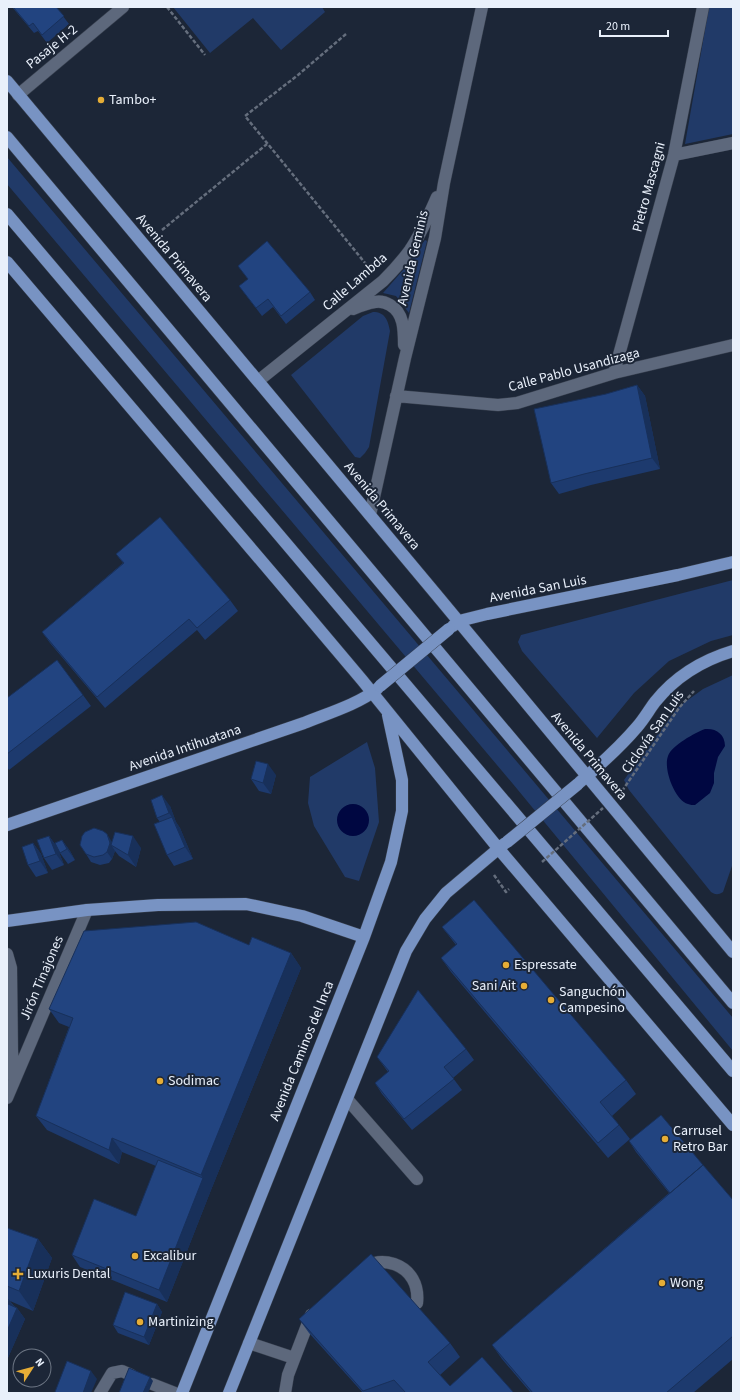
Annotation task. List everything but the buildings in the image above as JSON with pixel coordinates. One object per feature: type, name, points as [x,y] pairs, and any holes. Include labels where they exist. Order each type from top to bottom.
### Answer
[{"type":"main road","name":"Avenida Primavera","points":[[7,81],[370,515],[454,625],[582,780],[733,952]]},
{"type":"main road","points":[[7,137],[733,1002]]},
{"type":"main road","points":[[7,214],[733,1071]]},
{"type":"main road","points":[[7,262],[271,572],[376,689],[387,712],[502,845],[733,1125]]},
{"type":"main road","name":"Avenida San Luis","points":[[376,689],[454,625],[494,612],[678,575],[733,562]]},
{"type":"main road","points":[[229,1393],[406,950],[422,925],[446,893],[608,758],[637,727],[656,701],[675,682],[697,665],[733,651]]},
{"type":"main road","name":"Avenida Intihuatana","points":[[7,825],[304,723],[340,709],[376,689]]},
{"type":"main road","name":"Avenida Caminos del Inca","points":[[182,1393],[364,937],[391,862],[402,811],[402,780],[387,712]]},
{"type":"main road","points":[[7,921],[87,910],[158,905],[246,904],[302,916],[364,937]]},
{"type":"street","name":"Pasaje H-2","points":[[18,95],[123,7]]},
{"type":"street","name":"Avenida Geminis","points":[[370,515],[396,396],[435,238],[444,183],[482,7]]},
{"type":"street","name":"Pietro Mascagni","points":[[614,373],[674,155],[703,7]]},
{"type":"street","points":[[674,155],[733,143]]},
{"type":"street","name":"Calle Lambda","points":[[258,380],[384,281],[410,249],[424,225],[444,183]]},
{"type":"street","points":[[345,311],[376,301],[385,302],[395,308],[400,314],[402,324],[405,358]]},
{"type":"street","name":"Calle Pablo Usandizaga","points":[[396,396],[498,405],[517,403],[614,373],[733,345]]},
{"type":"street","name":"Jirón Tinajones","points":[[7,1098],[87,910]]},
{"type":"street","name":"Jirón Tinajones","points":[[7,954],[11,968],[12,1051],[14,1080]]},
{"type":"street","points":[[346,1099],[417,1179]]},
{"type":"street","points":[[356,1277],[375,1263],[382,1262],[402,1267],[412,1277],[418,1293],[417,1303]]},
{"type":"street","points":[[285,1393],[288,1375],[294,1358],[312,1313],[317,1305]]},
{"type":"street","points":[[249,1343],[294,1358]]},
{"type":"street","points":[[100,1393],[112,1373],[122,1371],[131,1375]]},
{"type":"street","points":[[152,1384],[175,1393]]},
{"type":"path","points":[[167,7],[205,54]]},
{"type":"path","points":[[346,34],[298,75],[245,116],[365,265],[384,281]]},
{"type":"path","points":[[162,230],[267,144]]},
{"type":"path","name":"Ciclovía San Luis","points":[[542,862],[624,789],[679,708],[698,689]]},
{"type":"shaded area","points":[[173,7],[322,7],[325,12],[281,50],[253,18],[210,53]]},
{"type":"shaded area","points":[[709,7],[733,7],[733,134],[685,144]]},
{"type":"shaded area","points":[[7,157],[733,1018],[733,1051],[513,784],[7,184]]},
{"type":"shaded area","points":[[425,240],[427,241],[409,313],[396,296],[383,293],[404,269]]},
{"type":"shaded area","points":[[373,312],[380,313],[385,317],[390,331],[369,447],[360,458],[355,457],[291,375],[363,316]]},
{"type":"shaded area","points":[[733,580],[733,635],[711,641],[669,661],[634,693],[597,738],[522,651],[518,642],[521,635]]},
{"type":"shaded area","points":[[733,675],[733,863],[723,892],[720,894],[714,894],[629,790],[624,780],[677,708],[703,689]]},
{"type":"shaded area","points":[[705,729],[716,731],[722,735],[725,746],[718,757],[714,773],[714,783],[710,793],[695,805],[690,805],[679,797],[671,783],[667,768],[668,756],[670,752],[679,744],[690,736]]},
{"type":"shaded area","points":[[367,742],[375,768],[379,822],[359,881],[345,877],[314,826],[308,803],[310,777]]},
{"type":"shaded area","points":[[350,804],[356,804],[366,811],[369,820],[368,826],[362,833],[356,836],[350,836],[340,829],[337,823],[337,817],[344,807]]},
{"type":"place","name":"Tambo+","points":[[101,100]]},
{"type":"place","name":"Espressate","points":[[506,965]]},
{"type":"place","name":"Sani Ait","points":[[524,986]]},
{"type":"place","name":"Sanguchón Campesino","points":[[551,1000]]},
{"type":"place","name":"Sodimac","points":[[160,1081]]},
{"type":"place","name":"Carrusel Retro Bar","points":[[665,1139]]},
{"type":"place","name":"Excalibur","points":[[135,1256]]},
{"type":"place","name":"Luxuris Dental","points":[[18,1274]]},
{"type":"place","name":"Wong","points":[[662,1283]]},
{"type":"place","name":"Martinizing","points":[[140,1322]]}]
